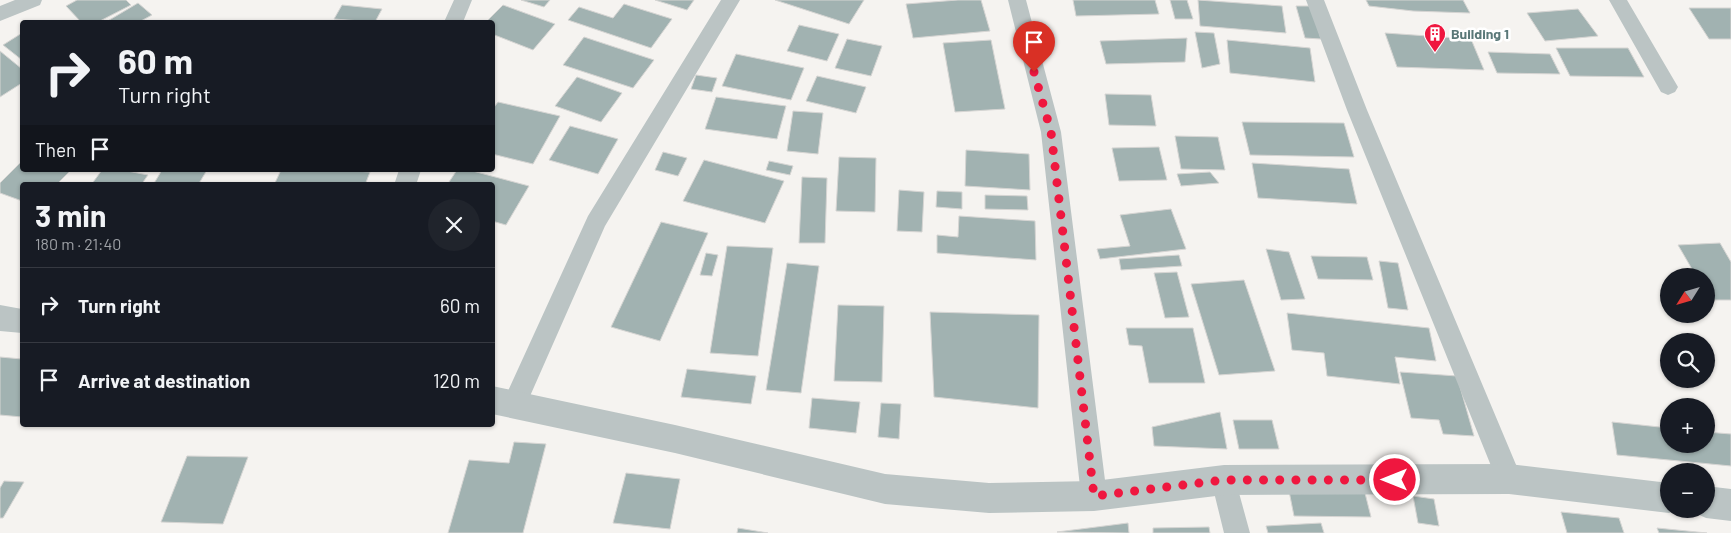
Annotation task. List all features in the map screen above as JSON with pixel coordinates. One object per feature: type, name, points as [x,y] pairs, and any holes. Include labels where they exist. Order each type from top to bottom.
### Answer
[{"type":"street","points":[[0,14],[33,0]]},
{"type":"street","points":[[455,20],[463,0]]},
{"type":"street","points":[[731,0],[596,222],[503,402],[675,439],[885,490],[989,498],[1094,496],[1224,480],[1509,480],[1660,497]]},
{"type":"street","points":[[1017,0],[1051,132],[1094,496]]},
{"type":"street","points":[[1315,0],[1357,110],[1509,480]]},
{"type":"street","points":[[1618,0],[1668,87]]},
{"type":"street","points":[[0,318],[20,320]]},
{"type":"street","points":[[1224,480],[1238,533]]},
{"type":"street","points":[[1715,503],[1731,505]]},
{"type":"building","points":[[77,0],[126,0],[131,5],[102,20],[79,20],[66,6]]},
{"type":"building","points":[[521,0],[550,0],[544,7]]},
{"type":"building","points":[[655,0],[694,0],[687,10]]},
{"type":"building","points":[[775,0],[864,0],[849,24]]},
{"type":"building","points":[[981,0],[990,31],[913,38],[906,4]]},
{"type":"building","points":[[1073,0],[1155,0],[1159,14],[1076,16]]},
{"type":"building","points":[[1170,0],[1187,0],[1193,19],[1175,19]]},
{"type":"building","points":[[1198,0],[1282,6],[1286,33],[1200,26]]},
{"type":"building","points":[[1366,0],[1463,0],[1470,13],[1413,11],[1369,6]]},
{"type":"building","points":[[138,3],[152,15],[143,20],[109,20]]},
{"type":"building","points":[[624,4],[672,19],[651,48],[568,20],[579,7],[613,18]]},
{"type":"building","points":[[342,5],[382,9],[376,20],[334,19]]},
{"type":"building","points":[[503,5],[555,24],[533,50],[495,35],[495,20],[488,20]]},
{"type":"building","points":[[1296,6],[1312,6],[1321,39],[1305,38]]},
{"type":"building","points":[[1689,8],[1731,8],[1731,39],[1709,39]]},
{"type":"building","points":[[1578,9],[1598,36],[1545,41],[1527,13]]},
{"type":"building","points":[[799,25],[839,34],[827,61],[787,51]]},
{"type":"building","points":[[1195,32],[1214,33],[1220,64],[1202,68]]},
{"type":"building","name":"Building 1","points":[[1385,33],[1471,39],[1484,70],[1397,67]]},
{"type":"building","points":[[20,34],[20,58],[3,45]]},
{"type":"building","points":[[584,37],[654,60],[633,88],[563,65]]},
{"type":"building","points":[[1187,38],[1185,62],[1106,64],[1100,41]]},
{"type":"building","points":[[847,39],[882,46],[871,76],[835,68]]},
{"type":"building","points":[[991,40],[1005,109],[955,112],[943,43]]},
{"type":"building","points":[[1227,40],[1310,48],[1315,82],[1230,73]]},
{"type":"building","points":[[1556,48],[1628,48],[1644,77],[1570,76]]},
{"type":"building","points":[[0,51],[20,67],[20,84],[0,97]]},
{"type":"building","points":[[1488,52],[1550,54],[1560,74],[1497,73]]},
{"type":"building","points":[[736,54],[804,68],[791,100],[722,86]]},
{"type":"building","points":[[696,75],[717,78],[712,92],[691,89]]},
{"type":"building","points":[[817,76],[866,87],[856,113],[806,101]]},
{"type":"building","points":[[577,77],[622,93],[601,122],[555,106]]},
{"type":"building","points":[[1105,94],[1151,95],[1156,126],[1109,125]]},
{"type":"building","points":[[716,97],[786,106],[777,139],[705,129]]},
{"type":"building","points":[[498,102],[560,116],[533,164],[495,155],[495,106]]},
{"type":"building","points":[[793,111],[823,113],[818,154],[787,151]]},
{"type":"building","points":[[1242,122],[1344,123],[1354,157],[1250,155]]},
{"type":"building","points":[[570,126],[618,139],[598,174],[549,160]]},
{"type":"building","points":[[1175,136],[1218,137],[1225,170],[1181,169]]},
{"type":"building","points":[[1159,147],[1167,180],[1119,181],[1112,148]]},
{"type":"building","points":[[966,150],[1029,154],[1030,190],[965,186]]},
{"type":"building","points":[[663,152],[687,158],[678,176],[655,170]]},
{"type":"building","points":[[839,157],[876,158],[875,212],[836,211]]},
{"type":"building","points":[[704,160],[784,181],[765,223],[683,201]]},
{"type":"building","points":[[769,161],[793,166],[790,175],[766,170]]},
{"type":"building","points":[[20,163],[20,172],[69,172],[59,182],[20,182],[20,200],[0,193],[0,183]]},
{"type":"building","points":[[1252,163],[1349,169],[1357,204],[1258,198]]},
{"type":"building","points":[[101,172],[132,172],[148,175],[143,182],[93,182]]},
{"type":"building","points":[[161,172],[206,172],[200,182],[155,182]]},
{"type":"building","points":[[280,172],[370,172],[366,182],[275,182]]},
{"type":"building","points":[[456,172],[476,172],[529,186],[506,225],[495,222],[495,182],[449,182]]},
{"type":"building","points":[[1210,172],[1219,183],[1181,186],[1177,174]]},
{"type":"building","points":[[802,177],[827,178],[825,243],[799,243]]},
{"type":"building","points":[[899,190],[924,192],[922,232],[897,231]]},
{"type":"building","points":[[937,191],[962,192],[962,209],[936,207]]},
{"type":"building","points":[[985,195],[1027,196],[1028,210],[985,209]]},
{"type":"building","points":[[1171,209],[1186,249],[1100,259],[1097,249],[1130,246],[1120,215]]},
{"type":"building","points":[[959,216],[1035,221],[1036,260],[937,253],[937,235],[958,237]]},
{"type":"building","points":[[661,222],[708,233],[660,341],[611,327]]},
{"type":"building","points":[[1720,243],[1731,262],[1731,300],[1715,300],[1715,268],[1691,268],[1678,245]]},
{"type":"building","points":[[727,246],[773,248],[758,356],[710,353]]},
{"type":"building","points":[[1266,249],[1289,252],[1305,299],[1281,300]]},
{"type":"building","points":[[706,253],[718,255],[712,276],[700,275]]},
{"type":"building","points":[[1179,255],[1182,266],[1121,270],[1119,259]]},
{"type":"building","points":[[1311,256],[1367,257],[1373,280],[1318,279]]},
{"type":"building","points":[[1379,261],[1398,263],[1408,310],[1388,308]]},
{"type":"building","points":[[787,263],[819,266],[801,393],[766,390]]},
{"type":"building","points":[[1177,272],[1189,317],[1165,318],[1154,273]]},
{"type":"building","points":[[1244,280],[1275,371],[1219,375],[1191,284]]},
{"type":"building","points":[[838,305],[884,306],[882,382],[834,381]]},
{"type":"building","points":[[930,312],[1039,315],[1038,408],[934,397]]},
{"type":"building","points":[[1287,313],[1429,328],[1436,361],[1395,357],[1400,384],[1327,376],[1324,353],[1292,350]]},
{"type":"building","points":[[1126,328],[1193,328],[1205,383],[1149,383],[1142,346],[1129,345]]},
{"type":"building","points":[[0,357],[20,359],[20,417],[0,415]]},
{"type":"building","points":[[687,369],[756,376],[751,404],[681,397]]},
{"type":"building","points":[[1400,372],[1457,376],[1474,436],[1443,434],[1439,420],[1411,418]]},
{"type":"building","points":[[812,398],[860,402],[856,433],[809,428]]},
{"type":"building","points":[[881,403],[901,404],[899,439],[878,437]]},
{"type":"building","points":[[1220,412],[1227,449],[1154,446],[1152,427]]},
{"type":"building","points":[[1233,420],[1272,420],[1279,449],[1239,449]]},
{"type":"building","points":[[1612,422],[1660,427],[1660,453],[1715,453],[1715,433],[1731,434],[1731,466],[1617,455]]},
{"type":"building","points":[[514,442],[546,444],[523,533],[448,533],[469,460],[509,463]]},
{"type":"building","points":[[187,456],[248,457],[223,524],[161,522]]},
{"type":"building","points":[[626,473],[680,479],[670,529],[613,523]]},
{"type":"building","points":[[4,481],[24,482],[3,518],[0,518],[0,488]]},
{"type":"building","points":[[1289,491],[1365,493],[1371,517],[1294,516]]},
{"type":"building","points":[[1413,496],[1434,499],[1439,526],[1418,523]]},
{"type":"building","points":[[1561,512],[1619,518],[1624,533],[1567,533]]},
{"type":"building","points":[[1128,523],[1129,533],[1057,532]]},
{"type":"building","points":[[1321,523],[1324,533],[1268,533],[1266,526]]},
{"type":"building","points":[[1209,527],[1210,533],[1153,533],[1153,528]]},
{"type":"building","points":[[738,528],[768,533],[737,533]]},
{"type":"building","points":[[1657,528],[1707,533],[1659,533]]},
{"type":"place","name":"Building 1","points":[[1435,53]]},
{"type":"route","points":[[1034,72],[1051,132],[1094,496],[1224,480],[1395,480]]}]
